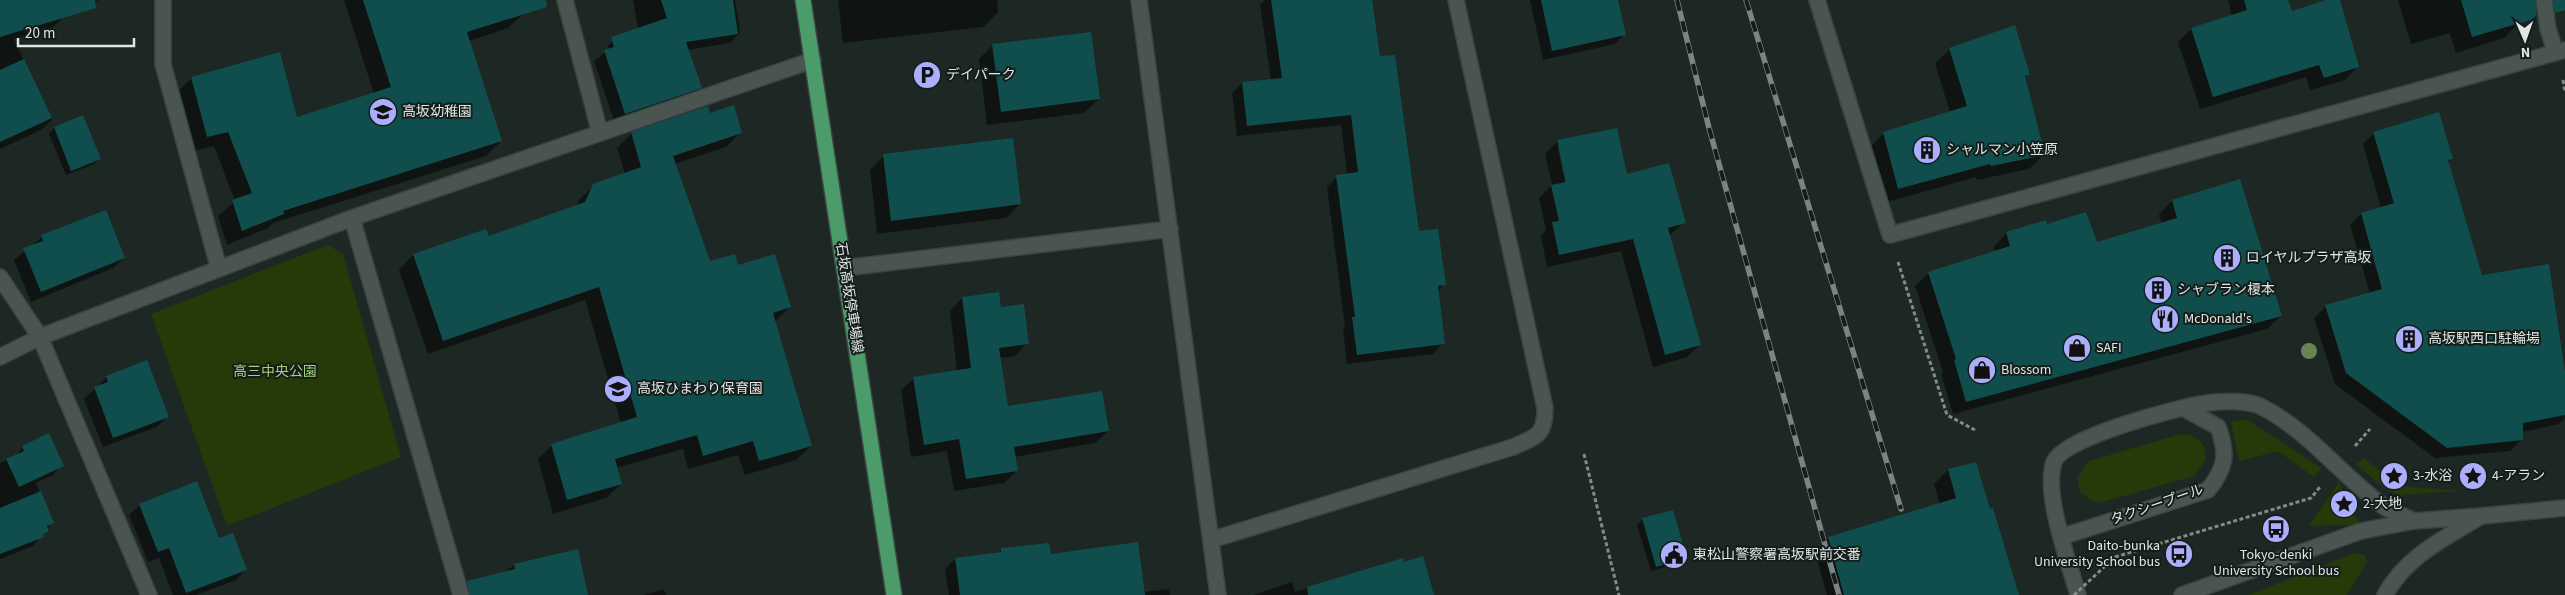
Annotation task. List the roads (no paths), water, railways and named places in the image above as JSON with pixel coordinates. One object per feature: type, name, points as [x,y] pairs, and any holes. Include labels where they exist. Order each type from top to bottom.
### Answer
[{"type":"main road","name":"石坂高坂停車場線","points":[[803,0],[894,595]]},
{"type":"street","points":[[163,0],[163,64],[219,269]]},
{"type":"street","points":[[565,0],[600,133]]},
{"type":"street","points":[[1139,0],[1218,595]]},
{"type":"street","points":[[1211,540],[1513,447],[1536,436],[1545,425],[1545,408],[1456,0]]},
{"type":"street","points":[[1817,0],[1890,235],[2560,50],[2548,28],[2544,0]]},
{"type":"street","points":[[0,357],[40,338],[352,218],[813,60]]},
{"type":"street","points":[[352,218],[461,595]]},
{"type":"street","points":[[844,268],[1170,229]]},
{"type":"street","points":[[0,277],[40,338],[149,595]]},
{"type":"street","points":[[2078,595],[2061,537],[2054,504],[2052,475],[2055,461],[2061,452],[2091,436],[2184,408],[2208,403],[2242,402],[2257,405],[2296,429],[2384,507],[2414,521]]},
{"type":"street","name":"タクシープール","points":[[2061,537],[2208,490],[2220,476],[2225,445],[2218,427],[2184,408]]},
{"type":"street","points":[[2182,595],[2361,531],[2414,521],[2565,508]]},
{"type":"street","points":[[2385,595],[2392,582],[2422,552],[2481,516]]},
{"type":"railway","points":[[1677,0],[1709,128],[1839,595]]},
{"type":"railway","points":[[1746,0],[1901,509]]},
{"type":"place","name":"デイパーク","points":[[927,75]]},
{"type":"place","name":"高坂幼稚園","points":[[383,112]]},
{"type":"place","name":"シャルマン小笠原","points":[[1927,150]]},
{"type":"place","name":"ロイヤルプラザ高坂","points":[[2227,258]]},
{"type":"place","name":"シャブラン榎本","points":[[2158,290]]},
{"type":"place","name":"McDonald's","points":[[2165,319]]},
{"type":"place","name":"高坂駅西口駐輪場","points":[[2409,339]]},
{"type":"place","name":"SAFI","points":[[2077,348]]},
{"type":"place","name":"Blossom","points":[[1982,370]]},
{"type":"place","name":"高坂ひまわり保育園","points":[[618,389]]},
{"type":"place","name":"3-水浴","points":[[2394,476]]},
{"type":"place","name":"4-アラン","points":[[2473,476]]},
{"type":"place","name":"2-大地","points":[[2344,504]]},
{"type":"place","name":"Tokyo-denki University School bus","points":[[2276,529]]},
{"type":"place","name":"Daito-bunka University School bus","points":[[2179,554]]},
{"type":"place","name":"東松山警察署高坂駅前交番","points":[[1674,555]]},
{"type":"park label","name":"高三中央公園","points":[[275,372]]}]
